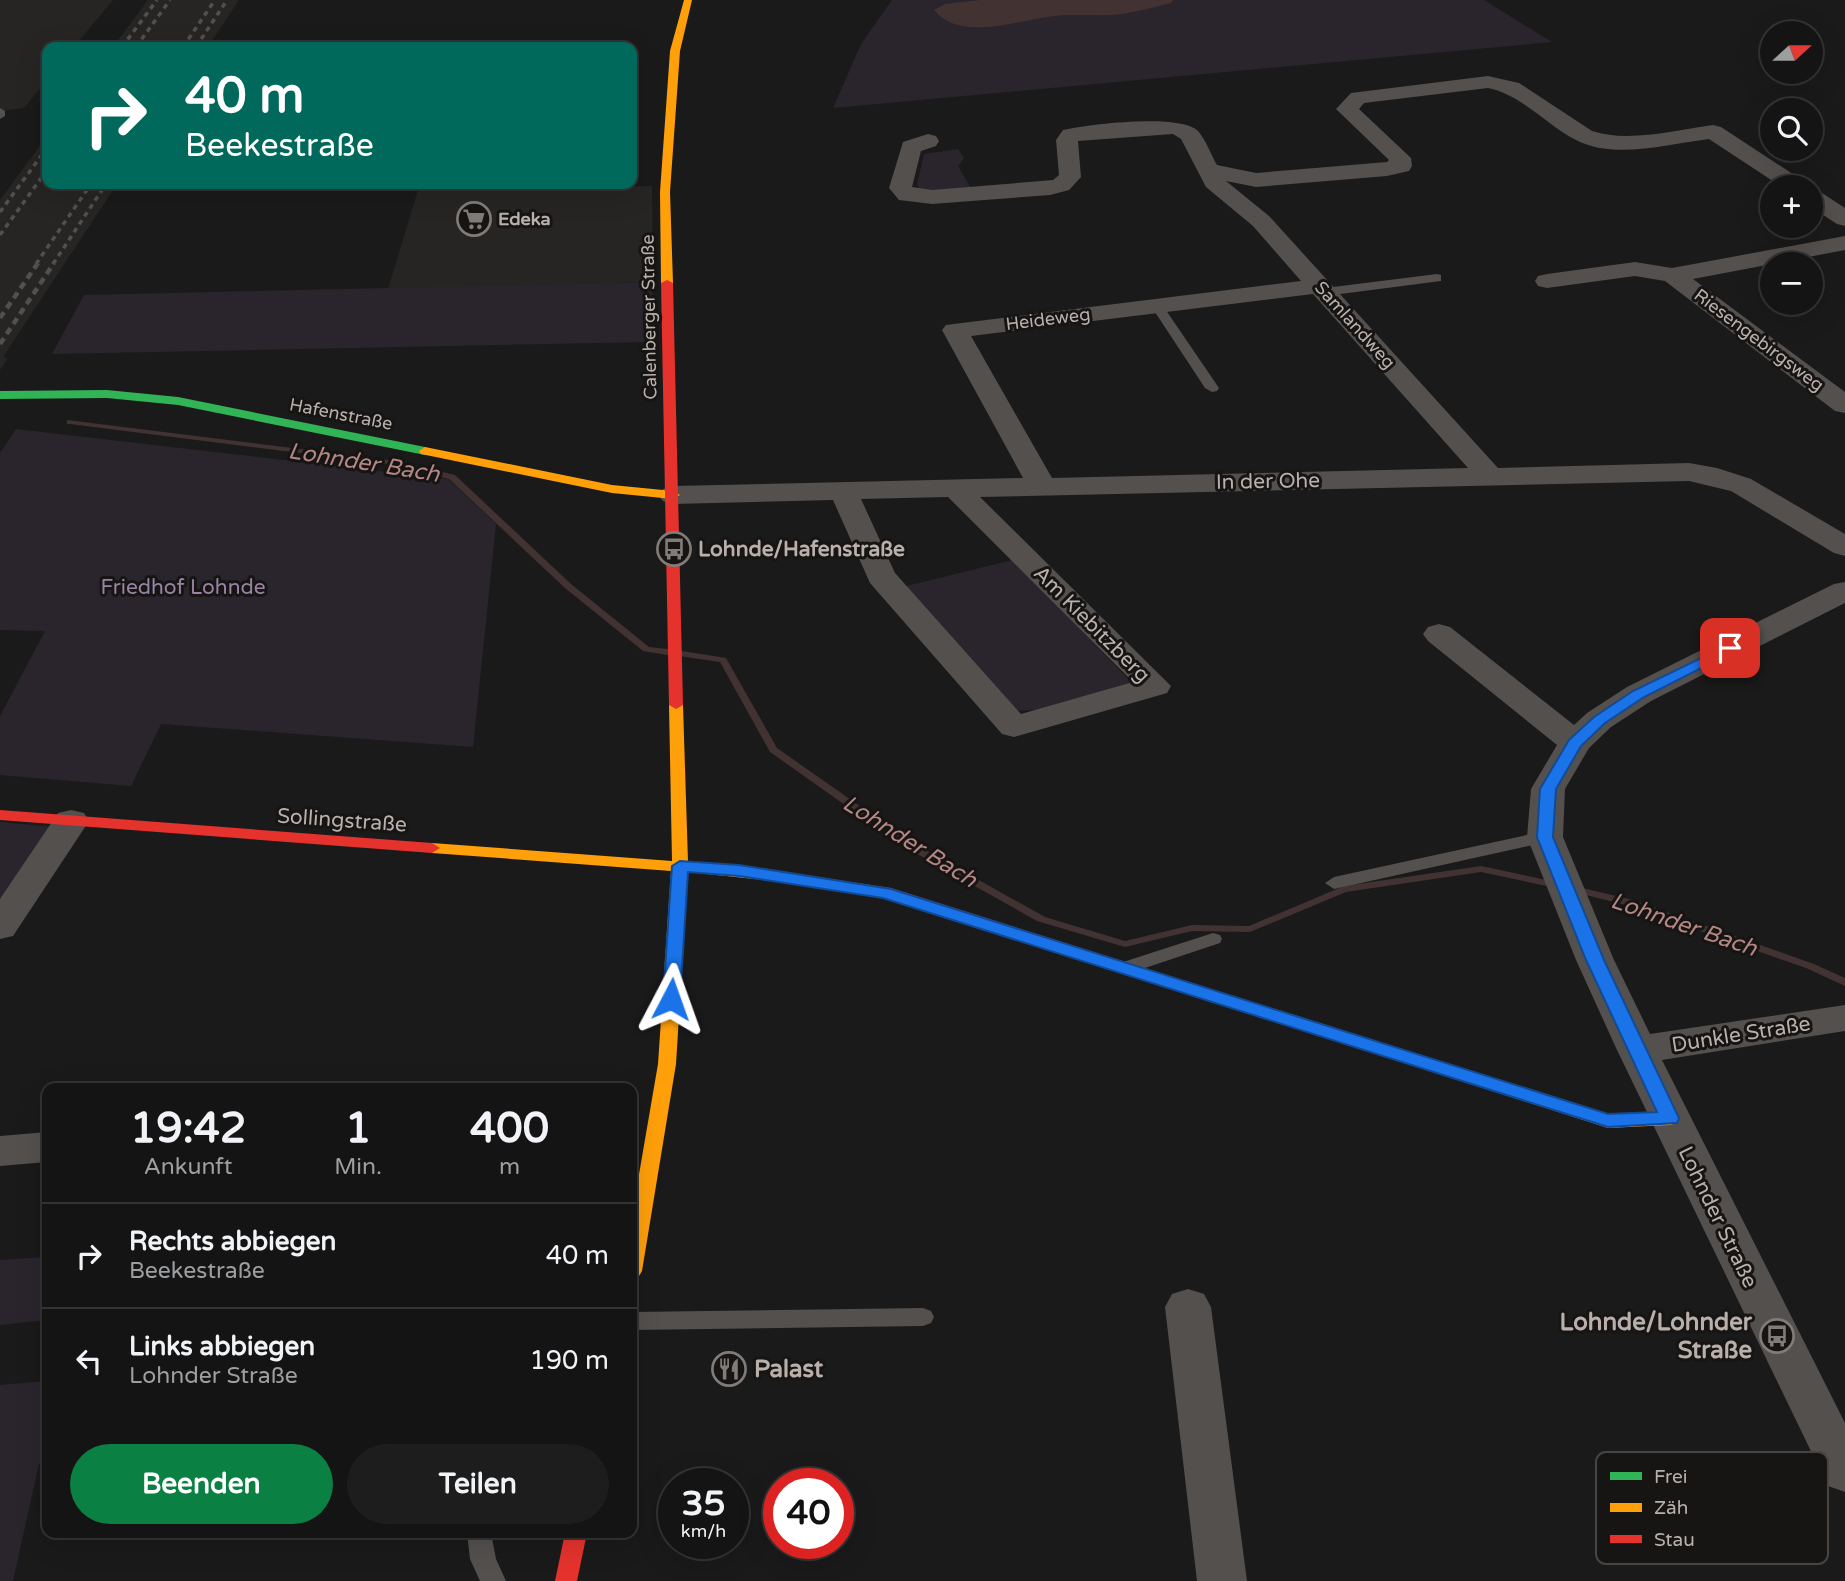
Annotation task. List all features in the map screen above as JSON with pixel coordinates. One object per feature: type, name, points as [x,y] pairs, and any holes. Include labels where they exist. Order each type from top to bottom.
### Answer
[{"type":"street","name":"Calenberger Straße","points":[[680,866],[665,192],[675,51],[688,0]]},
{"type":"street","points":[[1216,182],[1401,166],[1400,158],[1347,109],[1357,97],[1488,82],[1512,87],[1584,135],[1602,142],[1623,144],[1713,132],[1779,175]]},
{"type":"street","points":[[928,141],[911,147],[900,188],[907,195],[932,197],[1050,188],[1061,185],[1070,177],[1067,141],[1071,135],[1162,127],[1178,128],[1189,135],[1216,182]]},
{"type":"street","points":[[1216,182],[1256,180]]},
{"type":"street","name":"Samlandweg","points":[[1216,182],[1261,220],[1489,475]]},
{"type":"street","points":[[1823,205],[1845,219]]},
{"type":"street","name":"Riesengebirgsweg","points":[[1547,281],[1635,269],[1672,275],[1845,243]]},
{"type":"street","name":"Riesengebirgsweg","points":[[1672,275],[1845,405]]},
{"type":"street","name":"Heideweg","points":[[1042,486],[955,330],[1322,289]]},
{"type":"street","name":"Hafenstraße","points":[[0,395],[107,394],[178,401],[612,489],[673,495]]},
{"type":"street","name":"In der Ohe","points":[[673,495],[1689,472],[1741,485],[1845,547]]},
{"type":"street","name":"Am Kiebitzberg","points":[[844,493],[881,576],[1014,727],[1155,686],[956,489]]},
{"type":"street","name":"Lohnder Straße","points":[[1845,591],[1639,694],[1599,720],[1574,743],[1548,789],[1545,837],[1637,1050],[1845,1472]]},
{"type":"street","points":[[1439,634],[1574,743]]},
{"type":"street","name":"Sollingstraße","points":[[0,815],[739,871],[885,892],[1608,1121],[1670,1118]]},
{"type":"street","points":[[0,927],[71,821]]},
{"type":"street","points":[[637,1241],[667,1064],[680,866]]},
{"type":"street","name":"Dunkle Straße","points":[[1637,1050],[1845,1018]]},
{"type":"street","points":[[0,1151],[42,1147]]},
{"type":"street","points":[[1188,1307],[1222,1581]]},
{"type":"street","points":[[566,1581],[575,1538]]},
{"type":"lane","points":[[1322,289],[1437,278]]},
{"type":"lane","points":[[1157,306],[1212,388]]},
{"type":"lane","points":[[1334,883],[1545,837]]},
{"type":"lane","points":[[1126,968],[1213,939]]},
{"type":"lane","points":[[637,1321],[923,1317]]},
{"type":"lane","points":[[480,1538],[483,1559],[493,1581]]},
{"type":"shaded area","points":[[0,0],[113,0],[78,42],[42,42],[42,86],[24,108],[0,111]]},
{"type":"shaded area","points":[[148,0],[239,0],[211,42],[117,42]]},
{"type":"shaded area","points":[[980,0],[1173,0],[1171,3],[1123,14],[1056,16],[987,27],[957,25],[934,10],[945,4]]},
{"type":"shaded area","points":[[42,143],[42,189],[114,189],[3,357],[8,358],[0,370],[0,200]]},
{"type":"shaded area","points":[[637,186],[652,186],[653,282],[388,289],[418,190],[637,189]]},
{"type":"green space","points":[[892,0],[1484,0],[1552,42],[833,108],[861,44]]},
{"type":"green space","points":[[958,149],[964,158],[958,166],[972,190],[936,192],[920,189],[917,185],[924,154]]},
{"type":"green space","points":[[653,282],[648,342],[52,354],[84,295]]},
{"type":"green space","name":"Friedhof Lohnde","points":[[16,429],[448,479],[496,524],[473,747],[161,724],[131,786],[0,775],[0,716],[45,631],[0,630],[0,453]]},
{"type":"green space","points":[[1013,560],[1132,683],[1039,710],[1009,711],[898,588]]},
{"type":"green space","points":[[0,822],[55,827],[0,901]]},
{"type":"green space","points":[[42,1257],[42,1321],[0,1325],[0,1260]]},
{"type":"green space","points":[[42,1381],[42,1464],[39,1464],[13,1581],[0,1581],[0,1385]]},
{"type":"waterway","name":"Lohnder Bach","points":[[70,422],[396,463],[452,477],[568,586],[646,649],[668,652]]},
{"type":"waterway","name":"Lohnder Bach","points":[[682,654],[723,660],[773,750],[907,844],[1041,919],[1125,944],[1192,928],[1250,929],[1344,889],[1481,869],[1556,885]]},
{"type":"waterway","name":"Lohnder Bach","points":[[1574,889],[1629,902],[1810,966],[1845,982]]},
{"type":"railway","points":[[126,42],[157,0]]},
{"type":"railway","points":[[140,42],[170,0]]},
{"type":"railway","points":[[186,42],[215,0]]},
{"type":"railway","points":[[199,42],[227,0]]},
{"type":"railway","points":[[0,212],[42,155]]},
{"type":"railway","points":[[0,235],[42,177]]},
{"type":"railway","points":[[36,264],[88,189]]},
{"type":"railway","points":[[53,264],[103,189]]},
{"type":"railway","points":[[0,318],[38,263]]},
{"type":"railway","points":[[0,344],[54,263]]},
{"type":"traffic: fast","points":[[0,395],[107,394],[178,401],[425,451]]},
{"type":"traffic: slow","points":[[667,283],[665,192],[675,51],[688,0]]},
{"type":"traffic: slow","points":[[425,451],[612,489],[673,495]]},
{"type":"traffic: slow","points":[[637,1241],[667,1064],[680,866],[676,705]]},
{"type":"traffic: slow","points":[[432,848],[739,871],[791,878]]},
{"type":"traffic: slow","points":[[1275,1015],[1608,1121],[1670,1118]]},
{"type":"traffic: jam","points":[[667,283],[676,705]]},
{"type":"traffic: jam","points":[[0,815],[432,848]]},
{"type":"traffic: jam","points":[[791,878],[885,892],[1275,1015]]},
{"type":"traffic: jam","points":[[566,1581],[575,1538]]},
{"type":"place","name":"Edeka","points":[[474,219]]},
{"type":"place","name":"Lohnde/Hafenstraße","points":[[674,549]]},
{"type":"place","name":"Lohnde/Lohnder Straße","points":[[1777,1336]]},
{"type":"place","name":"Palast","points":[[729,1369]]},
{"type":"route","points":[[671,999],[680,866],[739,871],[885,892],[1608,1121],[1670,1118],[1595,960],[1545,837],[1548,789],[1574,743],[1599,720],[1639,694],[1730,648]]}]
